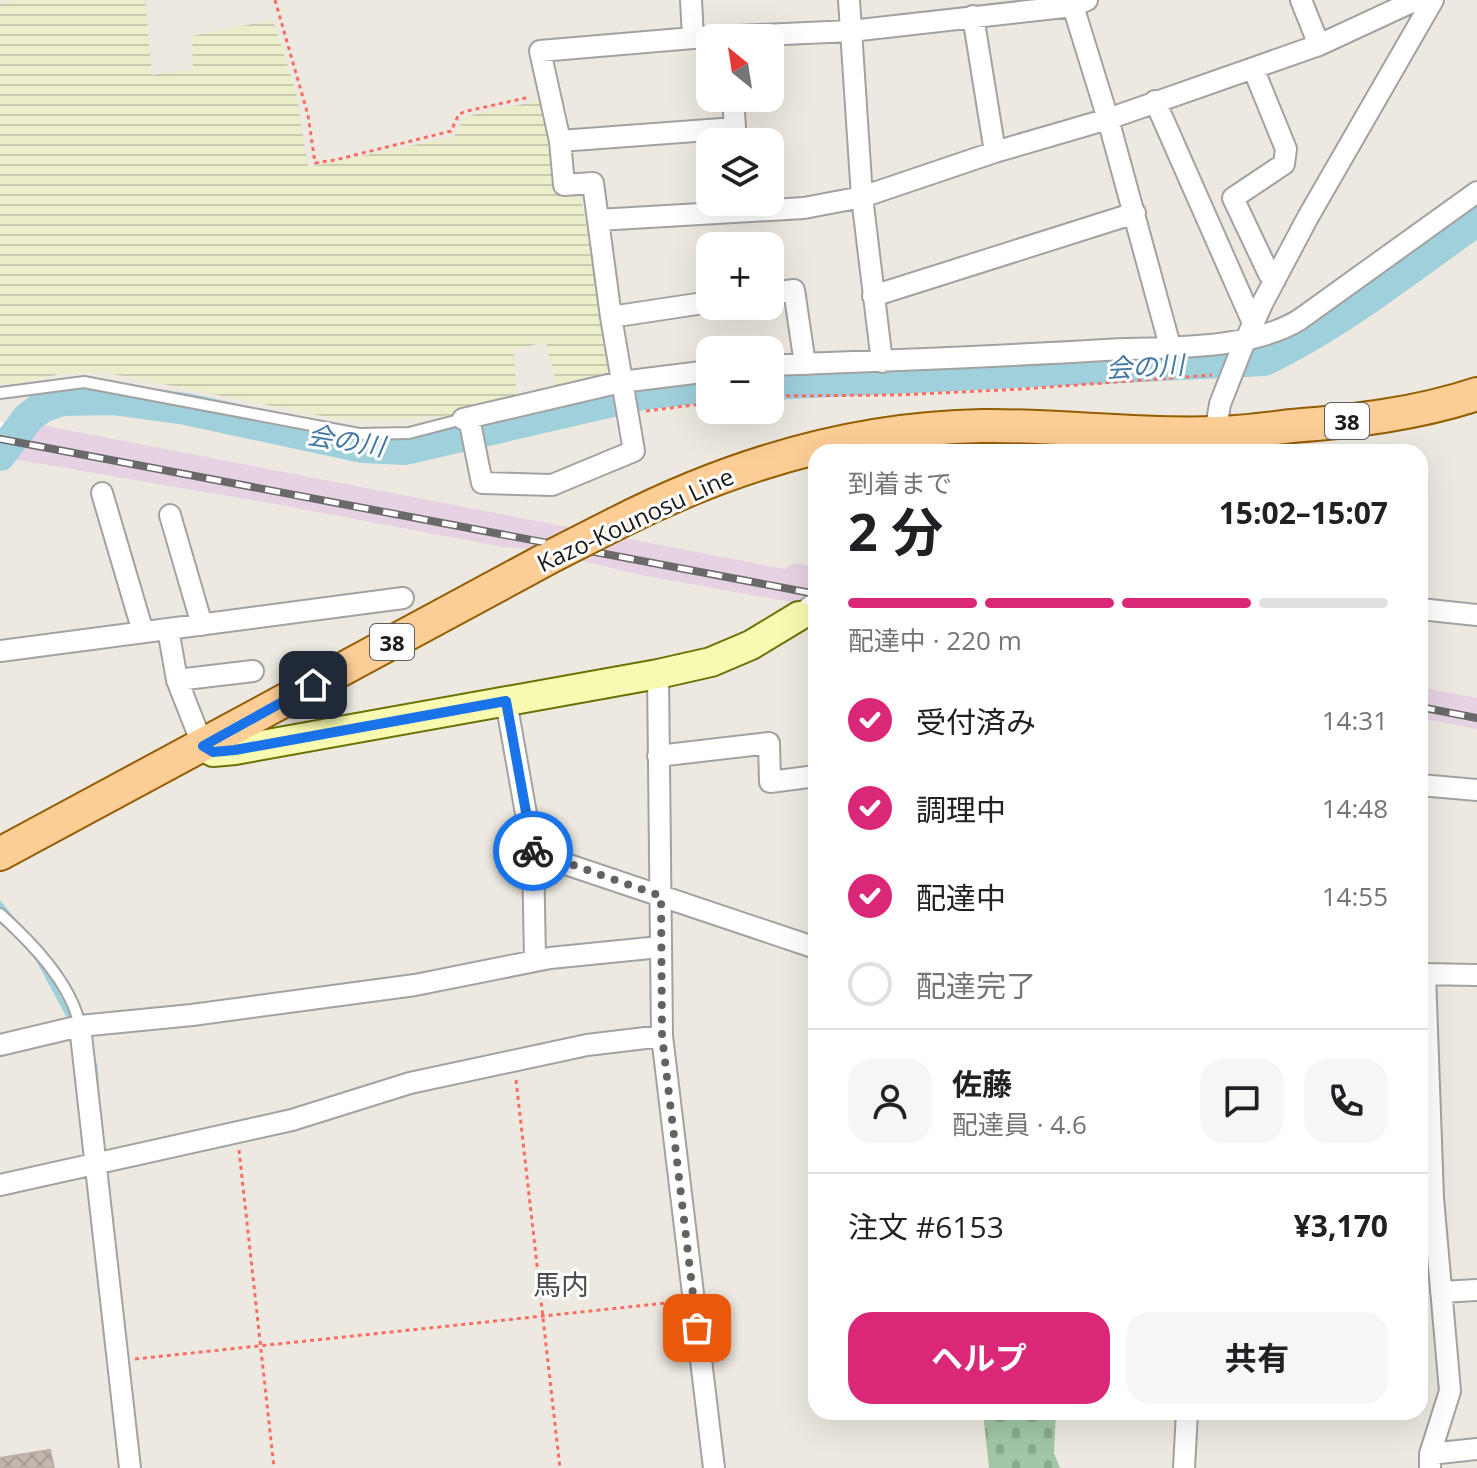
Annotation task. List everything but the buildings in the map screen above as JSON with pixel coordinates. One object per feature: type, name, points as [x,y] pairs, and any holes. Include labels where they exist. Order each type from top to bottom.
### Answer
[{"type":"main road","name":"Kazo-Kounosu Line","points":[[841,444],[902,432],[983,426],[1214,443],[1383,418],[1477,394]]},
{"type":"main road","name":"Kazo-Kounosu Line","points":[[0,854],[656,503],[743,468],[808,450]]},
{"type":"street","points":[[691,0],[693,38]]},
{"type":"street","points":[[849,0],[862,197],[882,362]]},
{"type":"street","points":[[1301,0],[1319,45]]},
{"type":"street","points":[[784,208],[804,208],[862,197],[995,152],[1108,119],[1319,45],[1416,0]]},
{"type":"street","points":[[1214,443],[1220,404],[1247,337],[1275,280],[1433,0]]},
{"type":"street","points":[[784,34],[851,31],[1080,3],[1170,346]]},
{"type":"street","points":[[973,16],[995,152]]},
{"type":"street","points":[[696,38],[540,51],[560,141],[564,185],[593,183],[611,317],[624,399],[634,451],[552,485],[482,483],[467,420],[624,399],[696,376]]},
{"type":"street","points":[[1253,68],[1286,149],[1284,164],[1233,198],[1269,274],[1275,280]]},
{"type":"street","points":[[1155,101],[1247,337]]},
{"type":"street","points":[[560,141],[696,136]]},
{"type":"street","points":[[784,365],[1170,346],[1281,331],[1477,192]]},
{"type":"street","points":[[598,220],[696,211]]},
{"type":"street","points":[[873,296],[1135,213]]},
{"type":"street","points":[[784,291],[794,290],[805,364]]},
{"type":"street","points":[[611,317],[696,304]]},
{"type":"street","points":[[102,493],[143,632]]},
{"type":"street","points":[[170,515],[202,625]]},
{"type":"street","points":[[0,651],[403,598]]},
{"type":"street","points":[[168,629],[177,680],[203,746],[213,752],[658,674],[732,655],[807,609]]},
{"type":"street","points":[[1428,610],[1477,615]]},
{"type":"street","points":[[177,680],[253,671]]},
{"type":"street","points":[[658,674],[662,1036],[714,1468]]},
{"type":"street","points":[[506,701],[533,853],[535,960]]},
{"type":"street","points":[[658,756],[769,743],[770,782],[808,777]]},
{"type":"street","points":[[1428,786],[1477,790]]},
{"type":"street","points":[[533,853],[808,945]]},
{"type":"street","points":[[0,1045],[80,1026],[192,1015],[415,985],[535,960],[660,947]]},
{"type":"street","points":[[1428,974],[1477,975]]},
{"type":"street","points":[[80,1026],[130,1468]]},
{"type":"street","points":[[0,1185],[292,1120],[410,1083],[587,1045],[662,1036]]},
{"type":"street","points":[[1428,1218],[1441,1292],[1450,1391],[1430,1461]]},
{"type":"street","points":[[1441,1292],[1477,1290]]},
{"type":"street","points":[[1184,1468],[1187,1420]]},
{"type":"street","points":[[1430,1461],[1477,1449]]},
{"type":"lane","points":[[0,393],[84,382],[359,434],[409,433],[467,420]]},
{"type":"lane","points":[[0,914],[33,944],[49,965],[77,1012],[80,1026]]},
{"type":"path","points":[[275,0],[308,115],[315,163],[451,131],[459,114],[549,92]]},
{"type":"path","points":[[784,396],[1022,389],[1232,374]]},
{"type":"path","points":[[624,399],[696,402]]},
{"type":"path","points":[[514,1061],[560,1468]]},
{"type":"path","points":[[237,1133],[274,1468]]},
{"type":"path","points":[[119,1361],[694,1300]]},
{"type":"shaded area","points":[[36,424],[785,569],[793,563],[808,566],[808,600],[802,604],[641,575],[534,546],[531,549],[503,547],[7,458]]},
{"type":"shaded area","points":[[1428,689],[1477,698],[1477,729],[1428,720]]},
{"type":"green space","points":[[19,0],[145,0],[152,75],[193,69],[192,36],[273,20],[296,92],[308,167],[454,137],[463,119],[472,115],[542,100],[560,192],[580,191],[612,375],[557,387],[546,342],[513,350],[517,395],[452,415],[371,421],[337,419],[103,372],[59,374],[16,385],[0,383],[0,3]]},
{"type":"green space","points":[[984,1420],[1056,1420],[1054,1453],[1060,1468],[989,1468]]},
{"type":"pier","points":[[0,422],[36,430],[18,450],[0,446]]},
{"type":"waterway","name":"会の川","points":[[784,383],[1264,360],[1347,312],[1477,220]]},
{"type":"waterway","name":"会の川","points":[[0,455],[28,418],[42,407],[62,400],[113,399],[186,409],[363,447],[405,449],[643,394],[696,388]]},
{"type":"waterway","points":[[0,904],[15,922]]},
{"type":"waterway","points":[[37,957],[72,1022]]},
{"type":"waterway","points":[[92,1059],[96,1084]]},
{"type":"railway","points":[[0,439],[808,592]]},
{"type":"railway","points":[[1428,709],[1477,718]]},
{"type":"way so far","points":[[533,851],[661,896],[662,1036],[697,1328]]},
{"type":"district","name":"馬内","points":[[561,1284]]},
{"type":"route","points":[[313,685],[203,746],[213,752],[235,750],[506,701],[533,851]]}]
